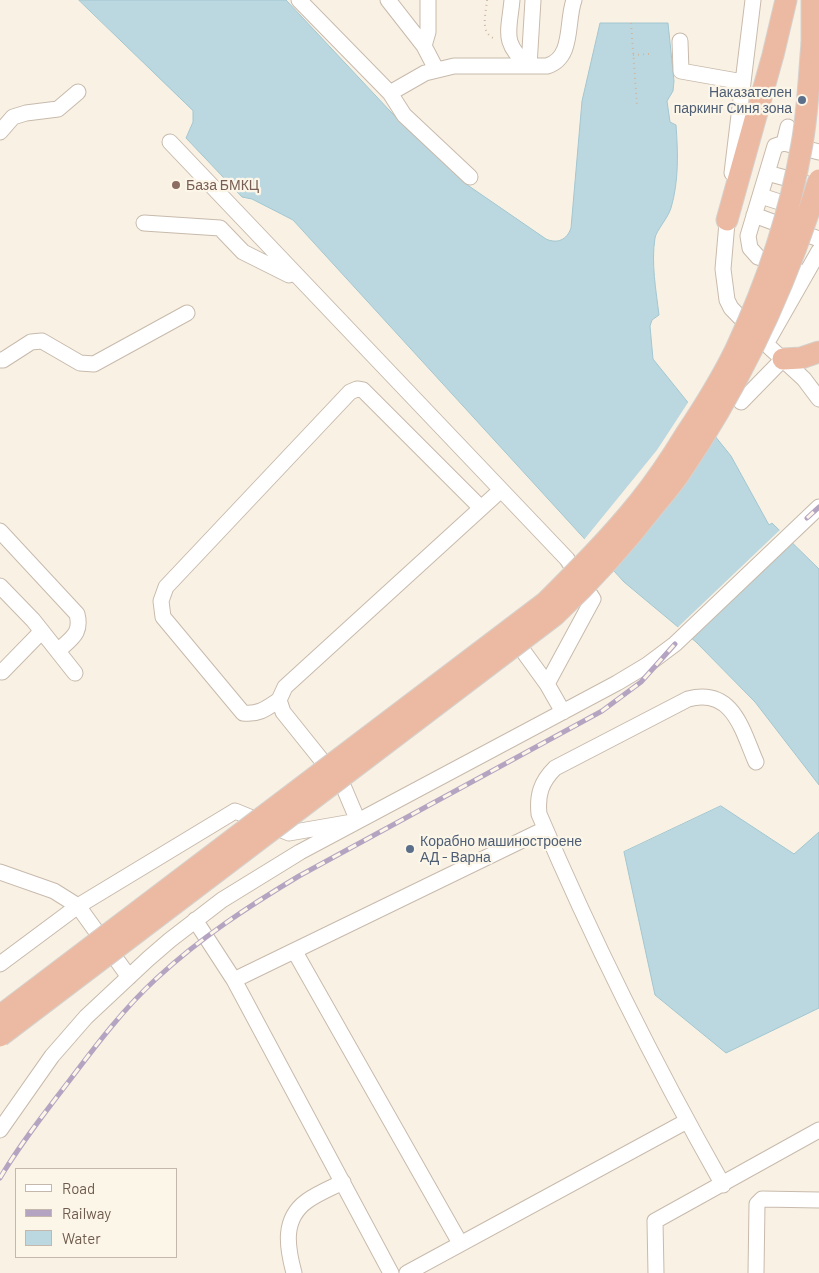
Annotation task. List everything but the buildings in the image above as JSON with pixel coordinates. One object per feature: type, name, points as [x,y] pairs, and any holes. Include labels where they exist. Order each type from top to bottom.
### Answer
[{"type":"highway","points":[[727,220],[773,55],[786,0]]},
{"type":"highway","points":[[0,1016],[546,602],[596,552],[640,502],[702,409],[735,350],[762,287],[782,226],[802,144],[812,42],[812,0]]},
{"type":"highway","points":[[0,1036],[555,615],[593,579],[627,541],[679,474],[746,363],[788,270],[819,180]]},
{"type":"highway","points":[[783,359],[800,358],[819,352]]},
{"type":"street","points":[[299,0],[390,93],[404,115],[470,177]]},
{"type":"street","points":[[388,0],[424,46],[436,69]]},
{"type":"street","points":[[424,46],[428,32],[428,0]]},
{"type":"street","points":[[512,0],[510,45],[514,53],[529,66]]},
{"type":"street","points":[[529,66],[533,0]]},
{"type":"street","points":[[390,93],[425,73],[436,69],[454,66],[547,66],[553,64],[563,55],[574,0]]},
{"type":"street","points":[[753,0],[727,220],[723,269],[727,300],[731,308],[766,344],[804,379],[819,399]]},
{"type":"street","points":[[680,41],[681,71],[742,82]]},
{"type":"street","points":[[0,132],[13,117],[58,108],[78,92]]},
{"type":"street","points":[[784,143],[788,128]]},
{"type":"street","points":[[170,142],[567,559],[593,599],[547,684]]},
{"type":"street","points":[[806,274],[758,257],[753,253],[748,243],[748,236],[775,146],[784,143],[819,152]]},
{"type":"street","points":[[767,173],[819,187]]},
{"type":"street","points":[[761,196],[819,214]]},
{"type":"street","points":[[754,215],[819,239]]},
{"type":"street","points":[[144,223],[220,228],[243,252],[300,280]]},
{"type":"street","points":[[766,344],[819,251]]},
{"type":"street","points":[[0,360],[3,360],[31,342],[42,340],[80,363],[94,364],[187,313]]},
{"type":"street","points":[[741,402],[783,359]]},
{"type":"street","points":[[280,700],[262,712],[244,713],[163,617],[162,601],[166,588],[350,392],[357,389],[362,390],[481,508]]},
{"type":"street","points":[[358,821],[344,788],[283,712],[280,700],[285,687],[501,490]]},
{"type":"street","points":[[0,1130],[52,1056],[86,1017],[128,977],[195,920],[260,876],[300,852],[634,674],[674,644],[819,507]]},
{"type":"street","points":[[0,531],[77,614],[80,623],[78,631],[58,651]]},
{"type":"street","points":[[0,586],[42,631],[75,673]]},
{"type":"street","points":[[503,623],[547,684],[563,712]]},
{"type":"street","points":[[2,672],[42,631]]},
{"type":"street","points":[[723,1185],[687,1121],[600,950],[545,829],[539,814],[538,800],[540,787],[555,768],[688,699],[698,696],[708,696],[726,704],[737,718],[756,762]]},
{"type":"street","points":[[0,964],[78,906],[235,811],[289,833],[358,821]]},
{"type":"street","points":[[234,980],[545,829]]},
{"type":"street","points":[[0,872],[54,891],[78,906],[128,977]]},
{"type":"street","points":[[195,920],[234,980],[391,1273]]},
{"type":"street","points":[[295,952],[460,1243]]},
{"type":"street","points":[[407,1273],[687,1121]]},
{"type":"street","points":[[656,1273],[655,1222],[819,1130]]},
{"type":"street","points":[[294,1273],[288,1250],[288,1228],[306,1201],[342,1182]]},
{"type":"street","points":[[756,1273],[757,1204],[762,1199],[819,1200]]},
{"type":"path","points":[[487,0],[484,26],[486,33],[492,38],[500,39],[504,38],[510,31]]},
{"type":"path","points":[[631,23],[637,105]]},
{"type":"path","points":[[633,55],[649,54]]},
{"type":"water","points":[[79,0],[286,0],[405,127],[466,184],[546,239],[554,241],[564,238],[571,228],[582,101],[600,23],[668,23],[674,81],[673,91],[667,101],[670,122],[676,125],[677,167],[674,198],[671,208],[655,238],[654,267],[659,315],[652,320],[650,326],[653,359],[731,456],[769,525],[772,523],[819,569],[819,785],[755,702],[696,642],[624,582],[293,220],[252,199],[242,197],[186,138],[193,122],[193,111]]},
{"type":"water","points":[[721,806],[794,854],[819,832],[819,1008],[726,1053],[655,995],[624,852]]},
{"type":"pier","points":[[689,401],[695,409],[634,546],[612,573],[583,541],[657,450]]},
{"type":"pier","points":[[782,528],[795,540],[689,640],[676,629]]},
{"type":"railway","points":[[807,518],[819,507]]},
{"type":"railway","points":[[0,1178],[31,1131],[109,1030],[144,990],[190,949],[243,911],[299,876],[602,711],[641,682],[675,644]]},
{"type":"place","name":"Наказателен паркинг Синя зона","points":[[802,100]]},
{"type":"place","name":"База БМКЦ","points":[[176,185]]},
{"type":"place","name":"Корабно машиностроене АД - Варна","points":[[410,849]]}]
